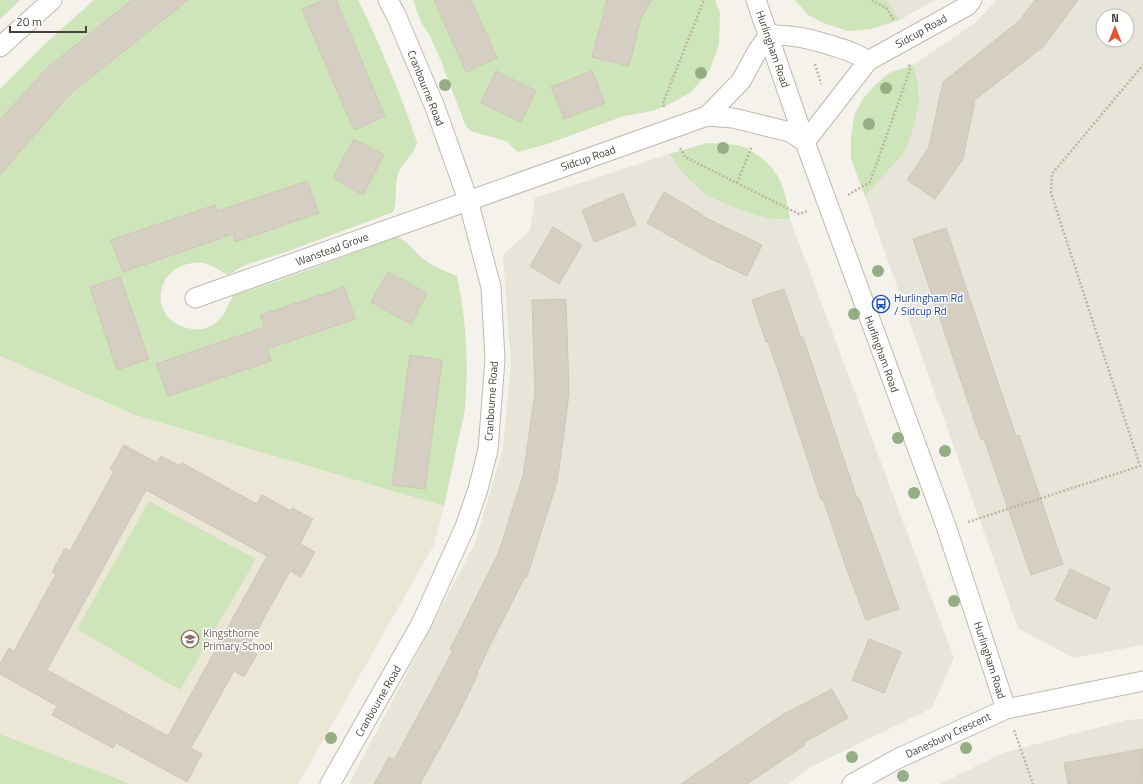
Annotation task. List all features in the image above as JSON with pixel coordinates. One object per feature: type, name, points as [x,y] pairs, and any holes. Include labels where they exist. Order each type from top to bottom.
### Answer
[{"type":"street","points":[[0,47],[52,0]]},
{"type":"street","name":"Cranbourne Road","points":[[330,784],[424,618],[465,527],[478,489],[488,450],[495,359],[491,288],[468,200],[435,107],[396,15],[388,0]]},
{"type":"street","name":"Hurlingham Road","points":[[756,0],[805,142],[947,530],[1006,709]]},
{"type":"street","name":"Sidcup Road","points":[[468,200],[707,116],[733,118],[790,132],[805,142],[868,61],[967,6],[972,0]]},
{"type":"street","points":[[769,35],[786,34],[808,38],[858,53],[868,61]]},
{"type":"street","name":"Sidcup Road","points":[[707,116],[741,81],[758,50],[769,35]]},
{"type":"street","name":"Wanstead Grove","points":[[195,298],[468,200]]},
{"type":"street","name":"Danesbury Crescent","points":[[852,784],[897,759],[1006,709],[1143,681]]},
{"type":"path","points":[[872,0],[886,8],[907,39]]},
{"type":"path","points":[[808,38],[822,89],[837,99]]},
{"type":"path","points":[[1142,470],[1051,193],[1052,174],[1143,65]]},
{"type":"path","points":[[737,183],[760,125]]},
{"type":"path","points":[[947,530],[1140,466]]},
{"type":"path","points":[[1006,709],[1033,784]]},
{"type":"shaded area","points":[[886,0],[935,0],[900,20]]},
{"type":"shaded area","points":[[997,0],[1143,0],[1143,645],[1073,658],[1018,628],[865,196],[904,153],[913,130],[919,104],[918,83],[913,65],[975,23]]},
{"type":"shaded area","points":[[669,154],[684,174],[738,209],[770,219],[790,219],[954,658],[932,708],[811,767],[788,784],[349,784],[475,543],[503,448],[511,364],[503,255],[530,230],[535,198]]},
{"type":"shaded area","name":"Kingsthorne Primary School","points":[[0,356],[135,415],[444,506],[434,545],[298,784],[131,784],[0,734]]},
{"type":"shaded area","points":[[1143,719],[1143,784],[940,784],[1003,753],[1126,720]]},
{"type":"green space","points":[[0,0],[20,0],[0,19]]},
{"type":"green space","points":[[94,0],[358,0],[390,70],[417,142],[414,150],[398,174],[393,212],[286,252],[245,265],[228,275],[202,263],[181,266],[171,273],[164,282],[161,293],[161,304],[166,314],[174,322],[187,328],[196,329],[208,327],[220,319],[234,295],[275,282],[397,237],[410,246],[427,262],[457,276],[465,325],[467,374],[464,414],[444,506],[135,415],[0,356],[0,89],[47,42]]},
{"type":"green space","points":[[413,0],[619,0],[643,16],[621,0],[715,0],[720,13],[719,44],[710,70],[691,92],[670,104],[652,111],[624,116],[544,145],[518,152],[506,141],[470,131],[465,124],[441,61],[431,38],[421,22]]},
{"type":"green space","points":[[795,0],[886,0],[900,20],[871,29],[848,31],[826,24],[808,15]]},
{"type":"green space","points":[[913,65],[918,83],[919,104],[913,130],[904,153],[865,196],[851,159],[851,138],[854,116],[862,100],[875,85],[889,73]]},
{"type":"green space","points":[[707,143],[742,146],[765,161],[772,168],[781,183],[787,200],[790,219],[770,219],[738,209],[706,195],[684,174],[669,154]]},
{"type":"green space","points":[[149,501],[256,559],[180,690],[77,629]]},
{"type":"green space","points":[[0,734],[131,784],[0,784]]},
{"type":"building","points":[[132,0],[188,0],[70,94],[0,175],[0,120],[46,69]]},
{"type":"building","points":[[324,0],[336,0],[385,116],[354,130],[302,9]]},
{"type":"building","points":[[434,0],[471,0],[497,58],[466,72]]},
{"type":"building","points":[[607,0],[652,0],[641,18],[629,66],[592,57]]},
{"type":"building","points":[[1035,0],[1078,0],[1044,46],[975,100],[963,159],[935,199],[907,180],[929,147],[943,82],[1019,21]]},
{"type":"building","points":[[496,71],[536,91],[521,122],[481,103]]},
{"type":"building","points":[[592,71],[605,103],[564,119],[551,87]]},
{"type":"building","points":[[354,139],[384,155],[363,195],[333,178]]},
{"type":"building","points":[[307,181],[319,213],[235,242],[233,234],[123,272],[111,240],[215,205],[217,211]]},
{"type":"building","points":[[664,192],[703,215],[702,216],[762,245],[747,276],[709,258],[647,223]]},
{"type":"building","points":[[623,193],[636,225],[594,242],[582,210]]},
{"type":"building","points":[[553,227],[582,245],[559,284],[530,266]]},
{"type":"building","points":[[946,228],[1016,436],[1019,435],[1063,564],[1031,575],[984,439],[981,440],[913,239]]},
{"type":"building","points":[[388,272],[427,293],[411,324],[371,302]]},
{"type":"building","points":[[120,277],[149,359],[117,370],[90,287]]},
{"type":"building","points":[[344,287],[355,319],[267,349],[271,361],[168,396],[156,364],[265,327],[260,315]]},
{"type":"building","points":[[784,289],[801,338],[803,337],[857,498],[859,498],[899,609],[866,620],[823,499],[821,500],[778,370],[768,342],[766,342],[752,300]]},
{"type":"building","points":[[566,299],[569,393],[563,441],[557,482],[527,577],[525,577],[490,645],[457,717],[420,784],[374,784],[389,757],[394,760],[439,677],[453,650],[450,649],[498,554],[523,476],[535,393],[532,300]]},
{"type":"building","points":[[410,355],[442,360],[425,489],[392,485]]},
{"type":"building","points":[[124,445],[157,463],[161,456],[180,466],[182,463],[257,504],[262,495],[291,511],[292,508],[313,519],[300,544],[315,552],[301,577],[290,571],[247,649],[257,654],[244,677],[234,671],[191,748],[202,754],[187,782],[116,743],[113,748],[52,715],[57,706],[0,674],[0,664],[9,648],[14,651],[56,574],[52,572],[65,548],[70,551],[114,471],[110,469]],"holes":[[[146,490],[267,556],[168,736],[47,670]]]},
{"type":"building","points":[[1070,569],[1110,588],[1096,619],[1055,600]]},
{"type":"building","points":[[869,639],[901,652],[884,693],[852,680]]},
{"type":"building","points":[[832,689],[848,718],[803,743],[805,745],[747,784],[681,784],[782,715]]},
{"type":"building","points":[[1143,749],[1143,784],[1068,784],[1064,763]]},
{"type":"place","name":"Hurlingham Rd / Sidcup Rd","points":[[881,304]]},
{"type":"place","name":"Kingsthorne Primary School","points":[[190,639]]}]
